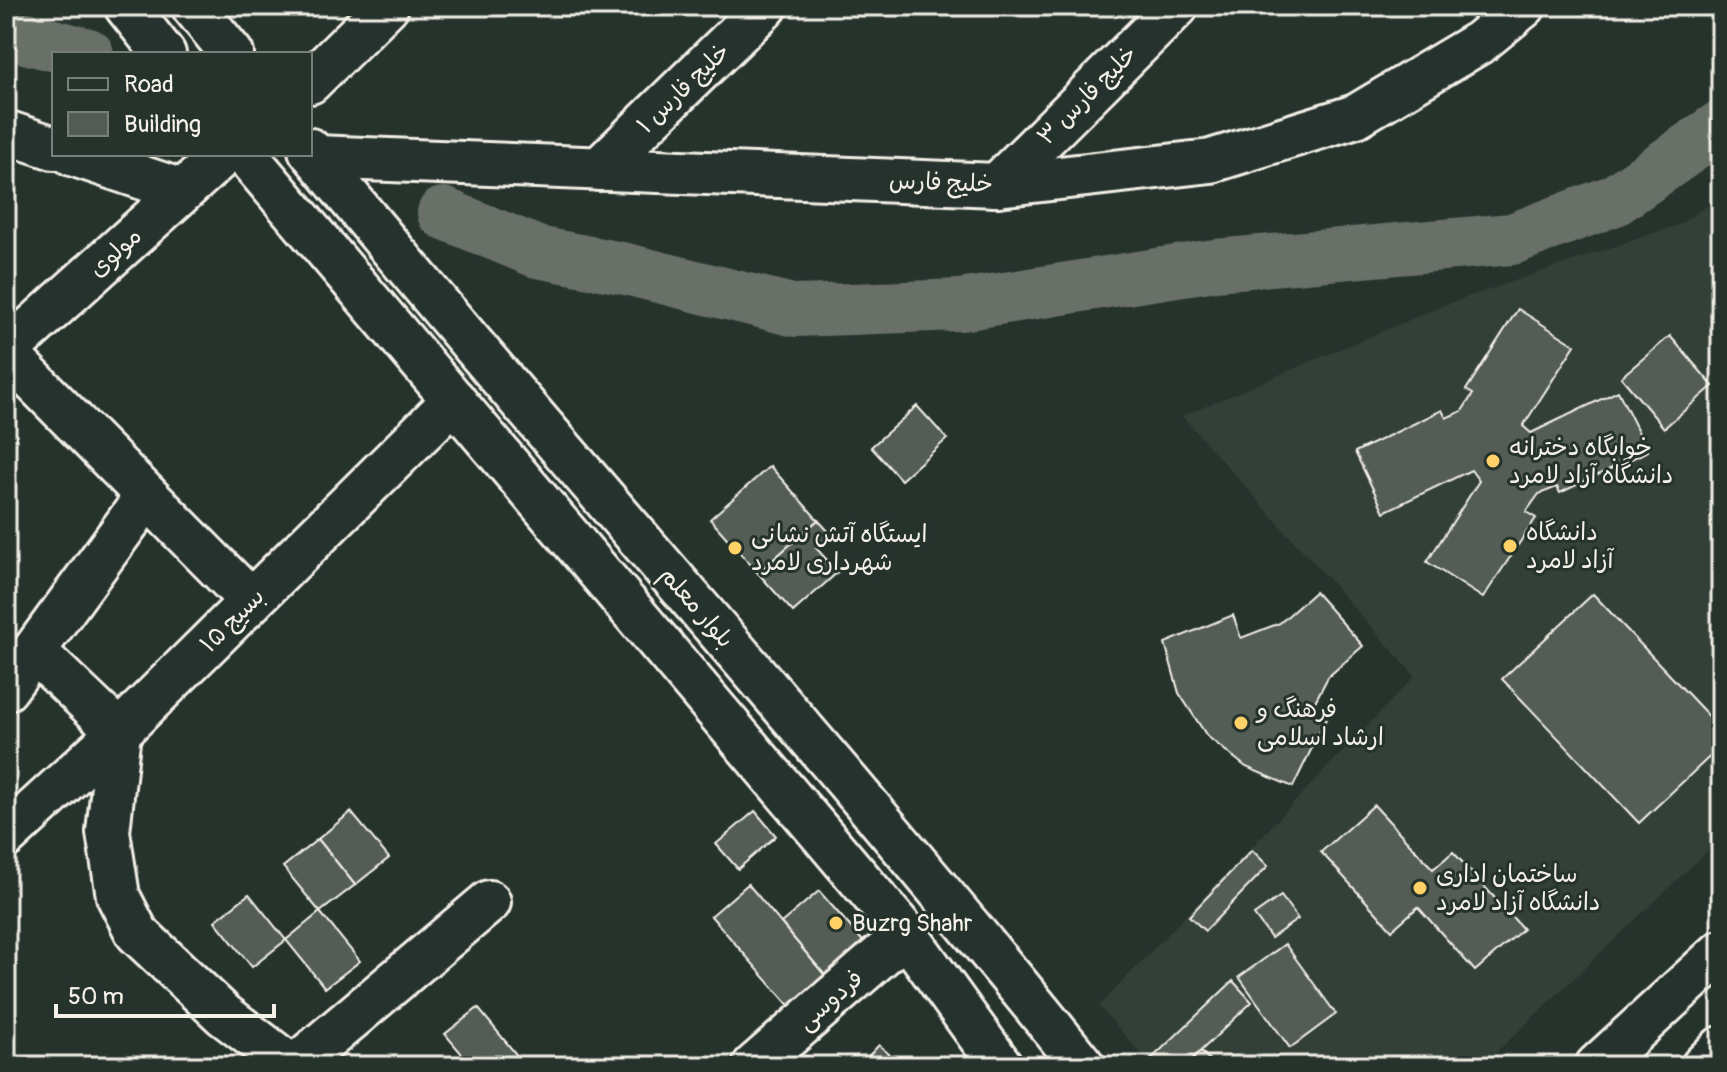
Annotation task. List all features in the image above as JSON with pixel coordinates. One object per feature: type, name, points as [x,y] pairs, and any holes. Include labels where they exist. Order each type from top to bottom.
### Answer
[{"type":"street","points":[[126,6],[162,52]]},
{"type":"street","points":[[193,6],[230,52]]},
{"type":"street","points":[[312,80],[387,6]]},
{"type":"street","name":"خلیج فارس ۱","points":[[599,169],[766,6]]},
{"type":"street","name":"خلیج فارس ۳","points":[[997,185],[1177,6]]},
{"type":"street","name":"خلیج فارس","points":[[313,154],[997,185],[1211,161],[1356,116],[1480,42],[1524,6]]},
{"type":"street","points":[[6,132],[52,147]]},
{"type":"street","name":"بلوار معلم","points":[[313,154],[516,397],[929,874],[1083,1066]]},
{"type":"street","points":[[78,156],[182,191]]},
{"type":"street","name":"مولوی","points":[[6,352],[222,156]]},
{"type":"street","points":[[247,156],[906,934],[1001,1066]]},
{"type":"street","points":[[6,352],[251,601]]},
{"type":"street","name":"بسیج ۱۵","points":[[6,836],[119,732],[454,400]]},
{"type":"street","points":[[6,689],[147,496]]},
{"type":"street","points":[[34,651],[119,732],[108,832],[118,896],[137,933],[224,1015],[293,1066],[489,902]]},
{"type":"street","name":"فردوسی","points":[[754,1066],[906,934]]},
{"type":"street","points":[[1597,1066],[1721,952]]},
{"type":"street","points":[[1703,1066],[1721,1048]]},
{"type":"shaded area","name":"دانشگاه آزاد لامرد","points":[[1721,197],[1721,838],[1482,1066],[1152,1066],[1099,1006],[1415,676],[1182,416],[1447,304],[1680,224]]},
{"type":"building","name":"خوابگاه دخترانه دانشگاه آزاد لامرد","points":[[1518,309],[1575,345],[1523,426],[1531,433],[1618,391],[1648,451],[1560,493],[1557,487],[1539,494],[1526,512],[1536,518],[1483,598],[1427,562],[1479,481],[1471,470],[1384,512],[1355,452],[1442,410],[1446,418],[1462,411],[1473,394],[1466,390]]},
{"type":"building","points":[[1670,336],[1713,386],[1664,428],[1621,377]]},
{"type":"building","points":[[917,406],[947,439],[901,480],[871,447]]},
{"type":"building","points":[[770,466],[818,520],[758,573],[710,519]]},
{"type":"building","points":[[818,520],[831,534],[816,548],[838,572],[793,612],[758,573]]},
{"type":"building","points":[[1315,592],[1363,646],[1328,677],[1310,711],[1326,719],[1293,787],[1246,767],[1207,736],[1179,693],[1165,643],[1233,615],[1241,638],[1280,623]]},
{"type":"building","points":[[1593,594],[1721,729],[1721,746],[1639,823],[1502,679]]},
{"type":"building","name":"ساختمان اداری دانشگاه آزاد لامرد","points":[[1374,805],[1433,869],[1453,852],[1523,929],[1475,971],[1418,907],[1392,930],[1321,852]]},
{"type":"building","points":[[755,811],[776,836],[738,869],[716,844]]},
{"type":"building","points":[[351,812],[389,858],[355,885],[318,839]]},
{"type":"building","points":[[318,839],[355,885],[320,912],[283,867]]},
{"type":"building","points":[[1252,850],[1268,866],[1205,931],[1189,916]]},
{"type":"building","points":[[748,884],[829,980],[793,1010],[711,916]]},
{"type":"building","points":[[819,891],[868,947],[829,980],[781,923]]},
{"type":"building","points":[[249,894],[286,940],[252,967],[215,921]]},
{"type":"building","points":[[1281,896],[1298,919],[1271,938],[1254,915]]},
{"type":"building","points":[[320,912],[360,961],[325,988],[286,940]]},
{"type":"building","points":[[1285,944],[1336,1014],[1290,1048],[1239,977]]},
{"type":"building","points":[[1233,981],[1252,1002],[1185,1066],[1152,1066],[1148,1062]]},
{"type":"building","points":[[478,1008],[524,1064],[522,1066],[472,1066],[445,1034]]},
{"type":"building","points":[[879,1045],[902,1066],[859,1066]]},
{"type":"building","points":[[1201,1051],[1215,1066],[1185,1066]]},
{"type":"waterway","points":[[6,33],[80,52]]},
{"type":"waterway","points":[[443,213],[537,252],[622,268],[796,311],[960,305],[1215,265],[1512,239],[1615,200],[1721,126]]},
{"type":"place","name":"خوابگاه دخترانه دانشگاه آزاد لامرد","points":[[1493,461]]},
{"type":"place","name":"دانشگاه آزاد لامرد","points":[[1510,546]]},
{"type":"place","name":"ایستگاه آتش نشانی شهرداری لامرد","points":[[735,548]]},
{"type":"place","name":"فرهنگ و ارشاد اسلامی","points":[[1241,723]]},
{"type":"place","name":"ساختمان اداری دانشگاه آزاد لامرد","points":[[1420,888]]},
{"type":"place","name":"Buzrg Shahr","points":[[836,923]]}]
